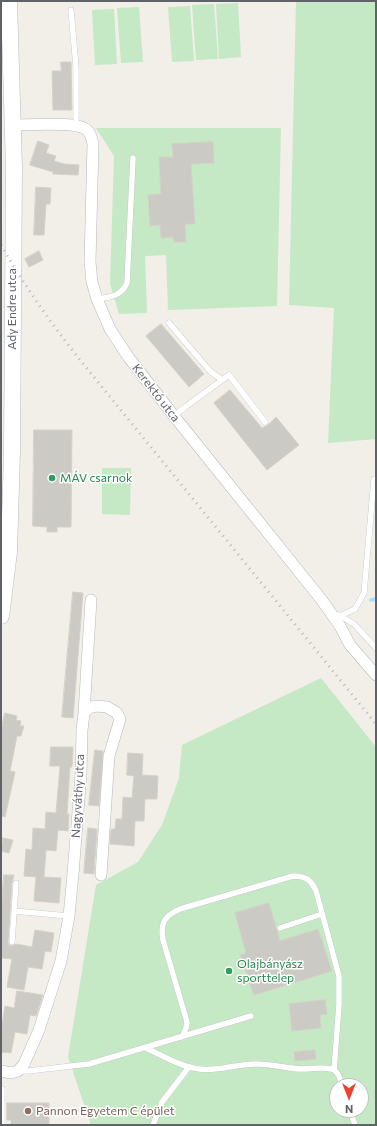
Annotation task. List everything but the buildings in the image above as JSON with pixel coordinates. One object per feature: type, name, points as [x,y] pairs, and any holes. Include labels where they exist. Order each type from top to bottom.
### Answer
[{"type":"street","name":"Ady Endre utca","points":[[1,616],[4,575],[9,552],[12,452],[14,168],[10,1]]},
{"type":"street","points":[[12,125],[76,125]]},
{"type":"street","name":"Kerektó utca","points":[[76,125],[86,129],[90,133],[92,144],[90,262],[92,282],[97,299],[110,329],[116,340],[174,416],[330,610],[350,645],[376,676]]},
{"type":"street","name":"Nagyváthy utca","points":[[18,1071],[24,1064],[33,1045],[59,972],[69,916],[80,781],[91,600]]},
{"type":"street","points":[[84,713],[89,708],[95,706],[107,707],[117,713],[120,719],[109,756],[100,875]]},
{"type":"street","points":[[1,1071],[18,1071]]},
{"type":"lane","points":[[71,10],[76,66],[76,125]]},
{"type":"lane","points":[[97,299],[117,295],[122,291],[127,283],[133,158]]},
{"type":"lane","points":[[168,323],[210,371],[222,380]]},
{"type":"lane","points":[[174,416],[229,375],[265,422]]},
{"type":"lane","points":[[340,616],[355,610],[364,593],[374,479]]},
{"type":"lane","points":[[330,610],[354,624],[376,648]]},
{"type":"lane","points":[[182,1037],[187,1022],[162,934],[164,920],[168,915],[180,909],[293,876],[306,877],[311,881],[316,891],[339,976],[339,1005],[334,1070],[340,1078]]},
{"type":"lane","points":[[12,942],[16,882]]},
{"type":"lane","points":[[14,911],[69,916]]},
{"type":"lane","points":[[280,928],[322,914]]},
{"type":"lane","points":[[18,1071],[89,1064],[251,1016]]},
{"type":"lane","points":[[146,1048],[189,1067],[204,1070],[238,1065],[258,1064],[293,1069],[334,1070]]},
{"type":"lane","points":[[152,1125],[162,1102],[189,1067]]},
{"type":"lane","points":[[2,1089],[2,1125]]},
{"type":"green space","points":[[296,1],[376,1],[376,439],[328,443],[334,308],[289,305]]},
{"type":"green space","points":[[238,3],[241,57],[219,59],[216,4]]},
{"type":"green space","points":[[214,4],[218,59],[196,60],[192,5]]},
{"type":"green space","points":[[190,6],[194,61],[172,62],[168,7]]},
{"type":"green space","points":[[139,7],[143,62],[121,63],[117,8]]},
{"type":"green space","points":[[114,9],[117,64],[95,65],[92,10]]},
{"type":"green space","points":[[96,128],[281,128],[277,306],[168,310],[166,255],[145,256],[147,313],[119,314],[110,284],[114,156]]},
{"type":"green space","points":[[102,468],[131,468],[130,515],[102,514]]},
{"type":"green space","name":"Olajbányász sporttelep","points":[[321,678],[376,747],[376,1125],[91,1125],[68,1057],[96,885],[138,862],[162,825],[179,778],[182,745]]},
{"type":"waterway","points":[[371,600],[376,599]]},
{"type":"railway","points":[[1,245],[37,302],[76,355],[376,724]]},
{"type":"place","name":"MÁV csarnok","points":[[52,478]]},
{"type":"place","name":"Olajbányász sporttelep","points":[[229,971]]},
{"type":"place","name":"Pannon Egyetem C épület","points":[[28,1111]]}]
